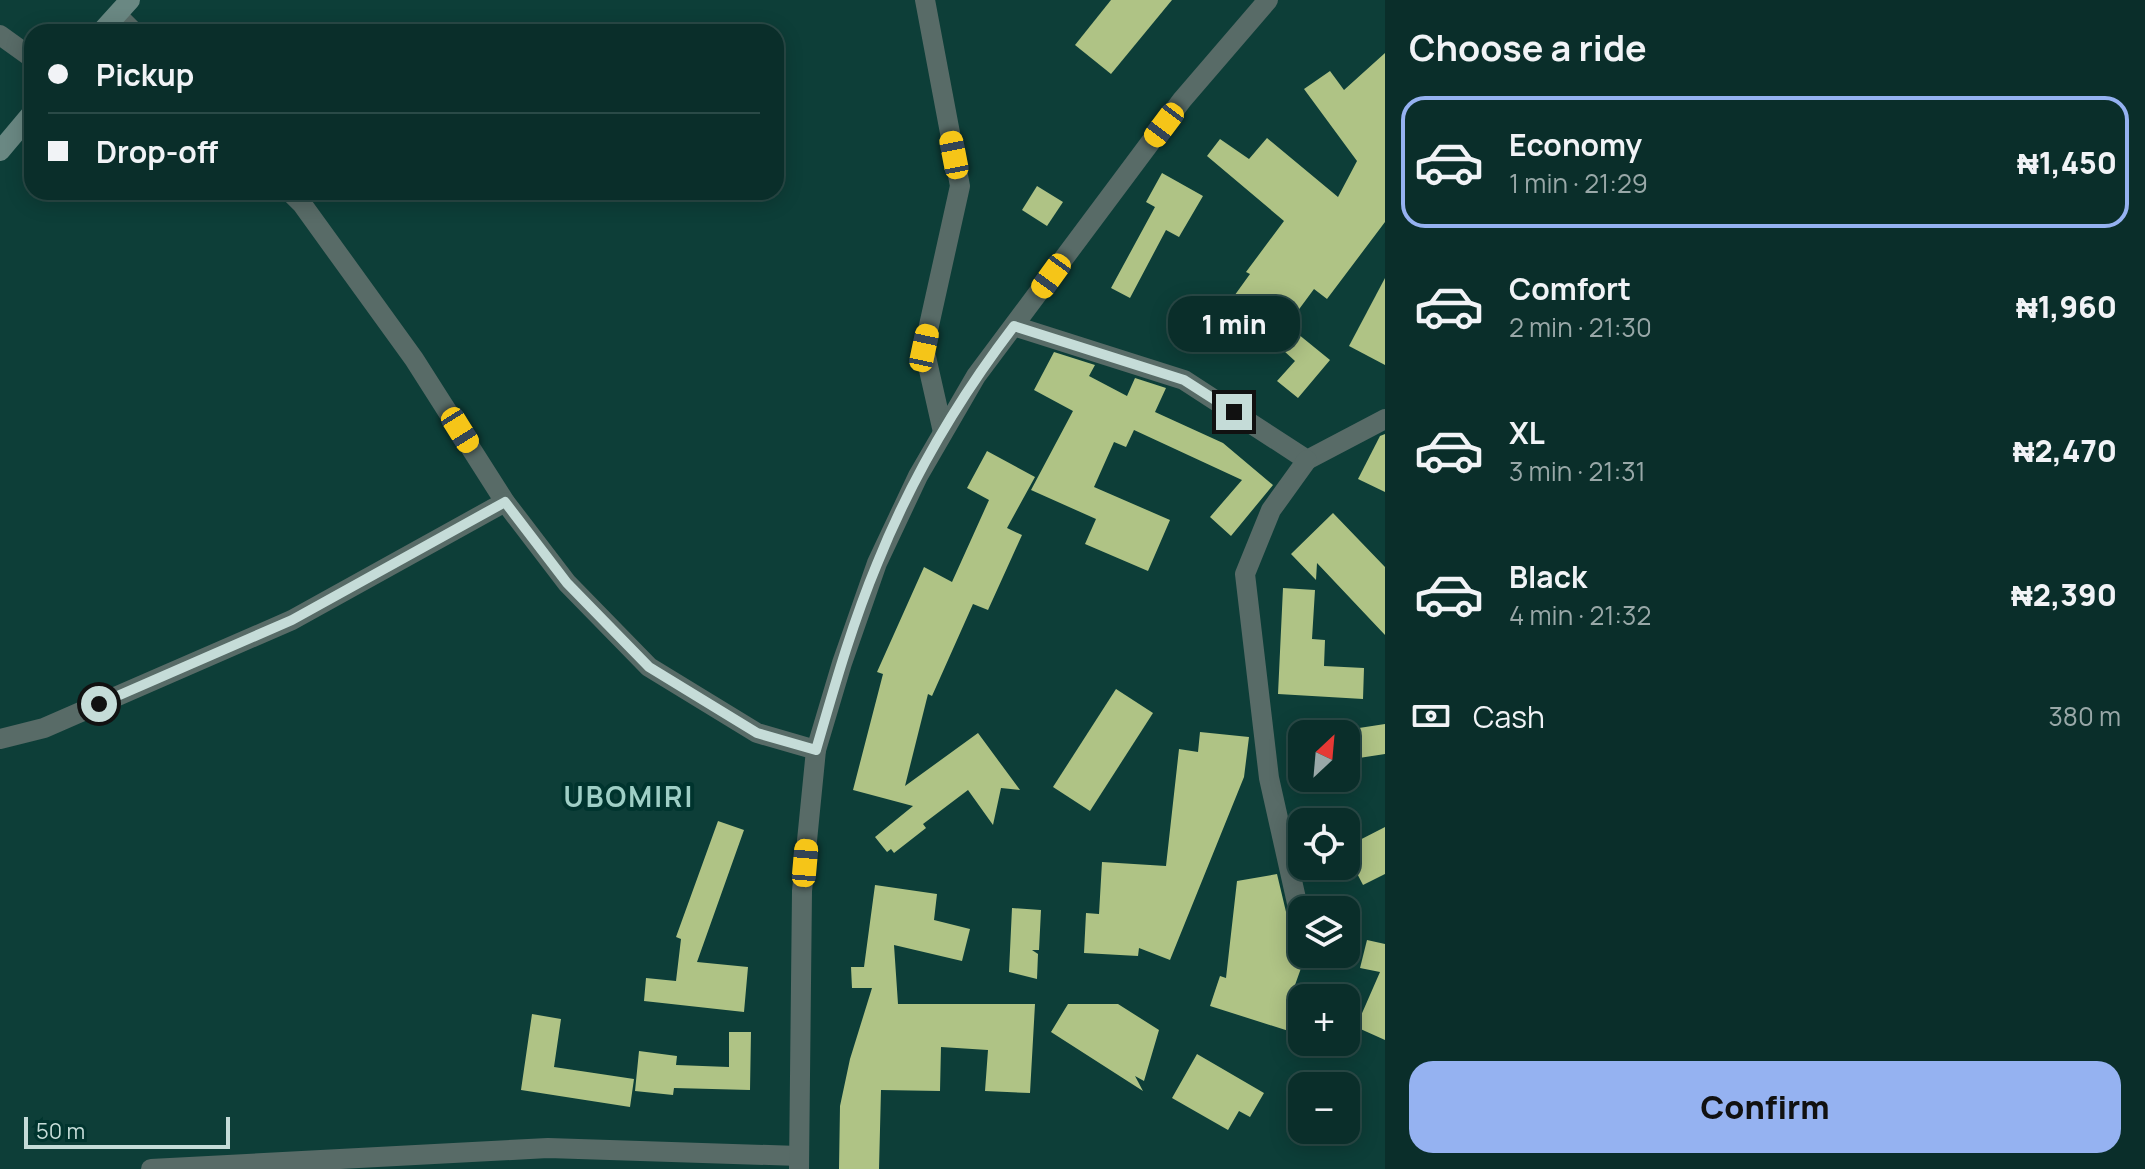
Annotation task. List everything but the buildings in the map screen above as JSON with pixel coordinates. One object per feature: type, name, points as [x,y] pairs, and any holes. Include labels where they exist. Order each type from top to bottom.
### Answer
[{"type":"main road","points":[[108,24],[123,7]]},
{"type":"main road","points":[[0,151],[24,122]]},
{"type":"street","points":[[925,0],[960,186],[924,348],[943,432]]},
{"type":"street","points":[[151,1169],[548,1148],[799,1162],[802,891],[816,750],[877,563],[918,476],[976,376],[1182,100],[1268,0]]},
{"type":"street","points":[[0,35],[24,52]]},
{"type":"street","points":[[298,200],[414,359],[505,502],[567,583],[649,667],[757,733],[816,750]]},
{"type":"street","points":[[1014,326],[1184,380],[1307,460]]},
{"type":"street","points":[[1295,896],[1269,778],[1245,574],[1271,510],[1307,460],[1385,419]]},
{"type":"street","points":[[0,739],[44,728],[292,620],[505,502]]},
{"type":"district","name":"UBOMIRI","points":[[629,797]]},
{"type":"route","points":[[99,704],[292,620],[505,502],[567,583],[649,667],[757,733],[816,750],[877,563],[918,476],[976,376],[1014,326],[1184,380],[1234,412]]}]
